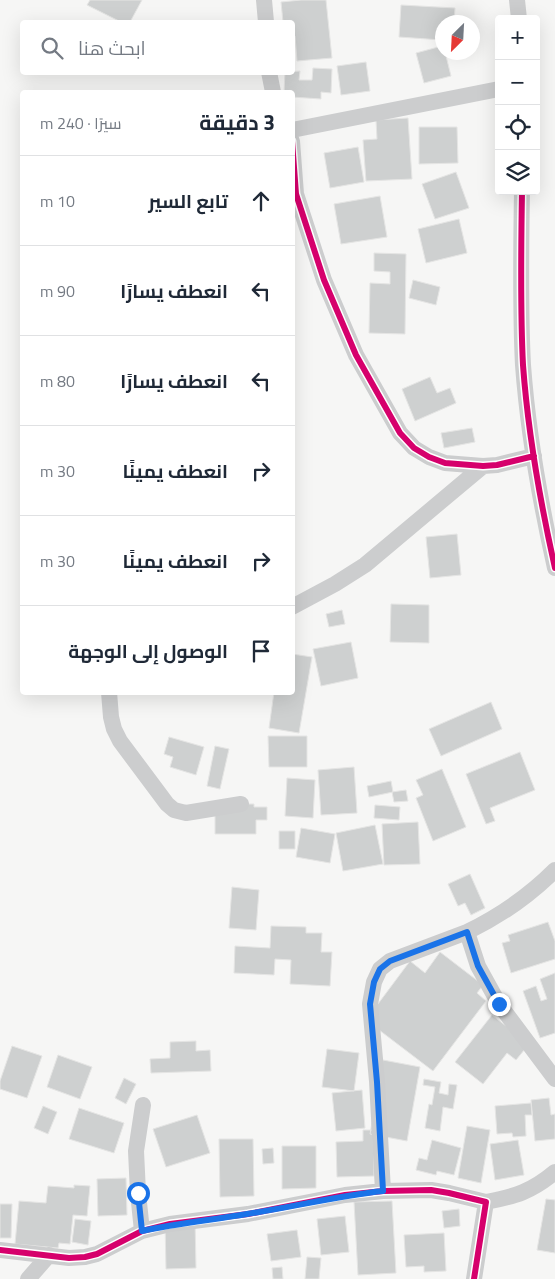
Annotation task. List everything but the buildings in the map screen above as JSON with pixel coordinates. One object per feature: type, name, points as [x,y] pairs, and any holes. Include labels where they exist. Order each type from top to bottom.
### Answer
[{"type":"street","points":[[264,0],[266,20]]},
{"type":"street","points":[[517,0],[519,15]]},
{"type":"street","points":[[270,75],[273,90]]},
{"type":"street","points":[[295,129],[495,90]]},
{"type":"street","points":[[295,181],[296,194],[324,280],[356,355],[400,433],[414,448],[429,457],[445,463],[483,466],[497,465],[534,456]]},
{"type":"street","points":[[522,195],[520,278],[524,367],[534,456],[548,498],[555,568]]},
{"type":"street","points":[[295,605],[365,565],[483,466]]},
{"type":"street","points":[[109,695],[111,717],[120,741],[167,804],[174,810],[179,813],[186,813],[241,804]]},
{"type":"street","points":[[383,1191],[377,1082],[370,1004],[374,982],[380,969],[390,961],[467,932],[488,922],[539,887],[555,870]]},
{"type":"street","points":[[467,932],[478,966],[499,1004],[555,1079]]},
{"type":"street","points":[[142,1231],[136,1151],[143,1105]]},
{"type":"street","points":[[0,1250],[69,1258],[85,1257],[98,1254],[142,1231],[170,1224],[248,1214],[345,1195],[383,1191],[431,1190],[486,1202],[518,1196],[555,1172]]},
{"type":"street","points":[[474,1279],[486,1202]]},
{"type":"street","points":[[28,1279],[49,1256]]},
{"type":"cycle path","points":[[295,181],[296,194],[324,280],[356,355],[400,433],[414,448],[429,457],[445,463],[483,466],[497,465],[534,456]]},
{"type":"cycle path","points":[[522,195],[521,322],[525,390],[535,467],[555,568]]},
{"type":"cycle path","points":[[0,1250],[69,1258],[85,1257],[97,1254],[142,1231],[170,1224],[248,1214],[345,1195],[383,1191],[431,1190],[486,1202],[474,1279]]},
{"type":"route","points":[[138,1193],[142,1231],[170,1224],[248,1214],[345,1195],[383,1191],[377,1082],[370,1004],[374,982],[380,969],[390,961],[467,932],[478,966],[499,1004]]}]
